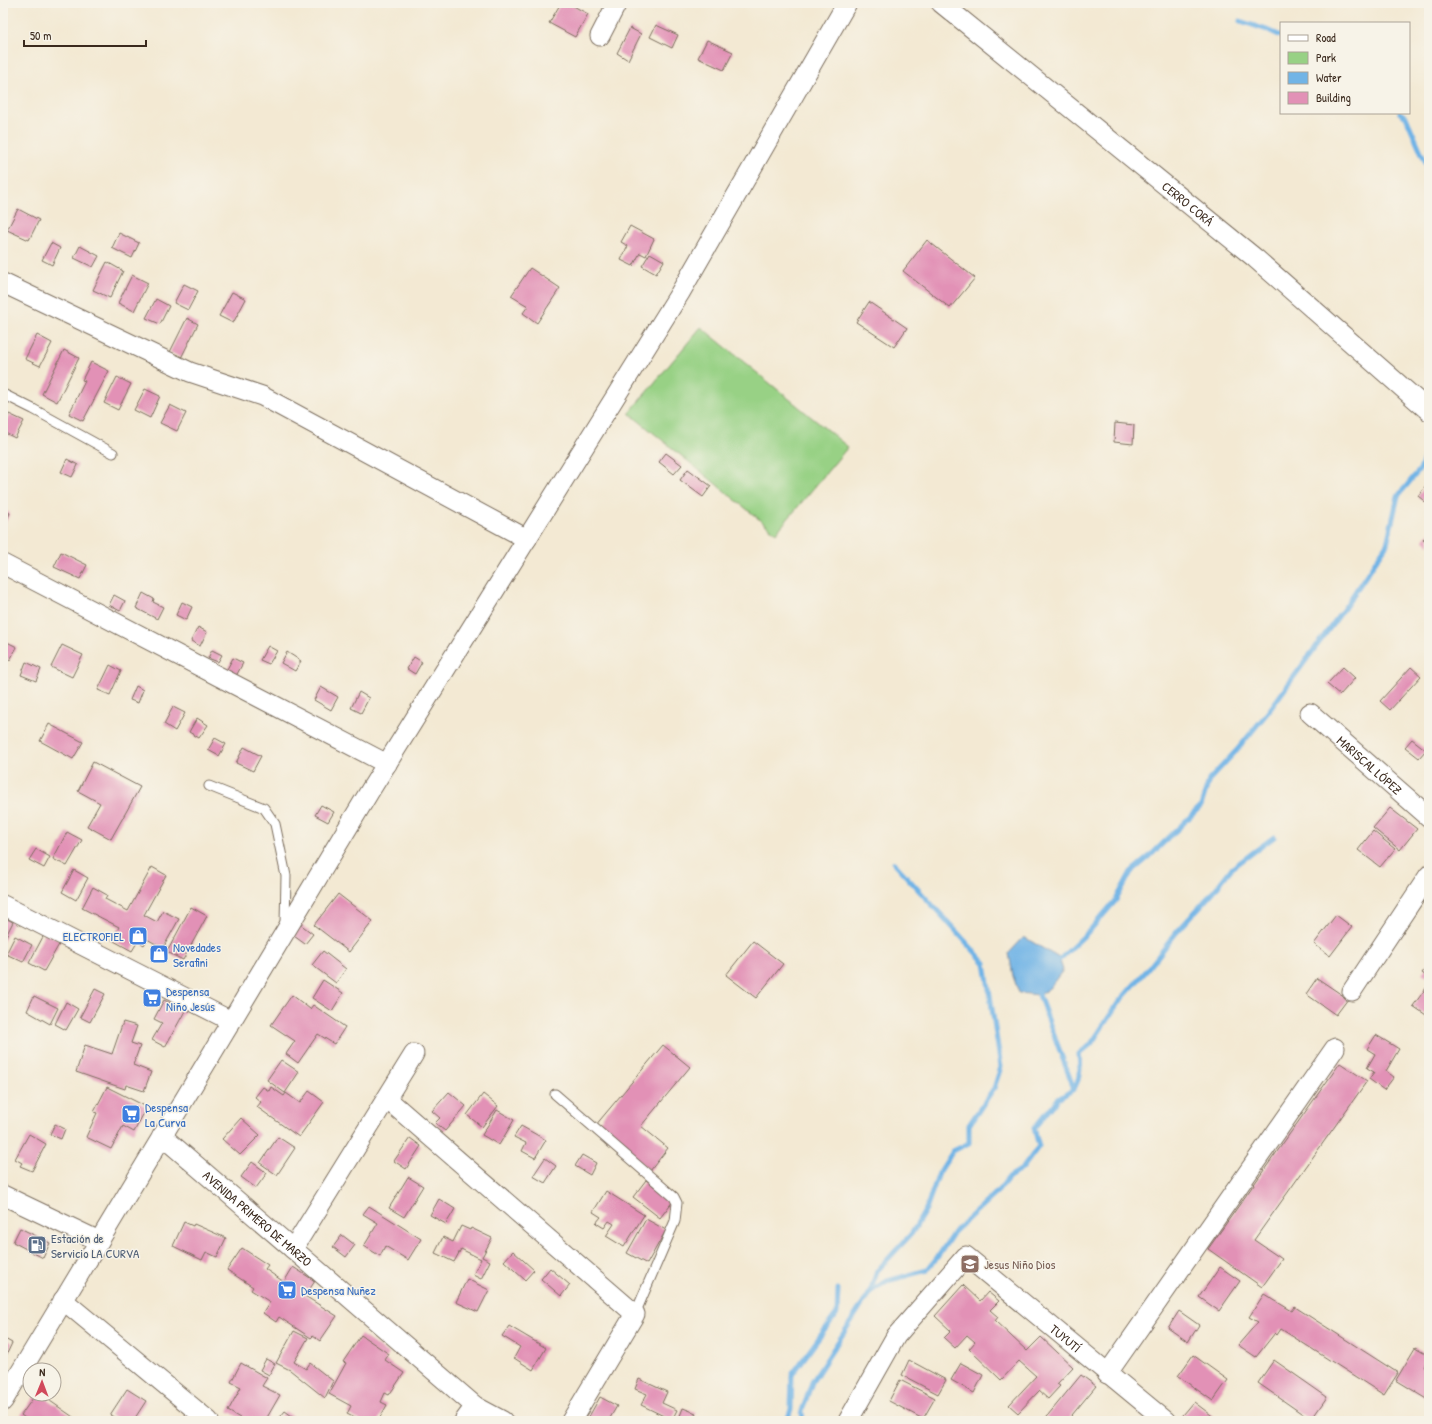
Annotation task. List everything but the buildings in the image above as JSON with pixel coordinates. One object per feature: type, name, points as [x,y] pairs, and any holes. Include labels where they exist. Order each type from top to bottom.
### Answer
[{"type":"street","points":[[600,36],[617,3]]},
{"type":"street","points":[[3,1401],[387,764],[680,292],[847,3]]},
{"type":"street","name":"CERRO CORÁ","points":[[941,3],[1256,258],[1429,411]]},
{"type":"street","points":[[3,282],[190,372],[262,396],[527,539]]},
{"type":"street","points":[[3,564],[387,764]]},
{"type":"street","name":"MARISCAL LÓPEZ","points":[[1310,713],[1429,817]]},
{"type":"street","points":[[1352,992],[1429,875]]},
{"type":"street","points":[[3,905],[232,1021]]},
{"type":"street","points":[[1107,1374],[1335,1048]]},
{"type":"street","points":[[293,1250],[414,1054]]},
{"type":"street","points":[[387,1099],[635,1314],[571,1421]]},
{"type":"street","name":"AVENIDA PRIMERO DE MARZO","points":[[162,1136],[475,1406],[503,1421]]},
{"type":"street","points":[[3,1195],[99,1241]]},
{"type":"street","name":"TUYUTÍ","points":[[848,1421],[896,1336],[966,1256],[1107,1374],[1166,1421]]},
{"type":"street","points":[[63,1300],[209,1421]]},
{"type":"street","points":[[464,1421],[475,1406]]},
{"type":"lane","points":[[3,394],[113,453]]},
{"type":"lane","points":[[209,786],[264,808],[275,824],[286,876],[284,934]]},
{"type":"lane","points":[[555,1094],[674,1197],[676,1203],[675,1222],[635,1314]]},
{"type":"green space","points":[[701,327],[848,447],[776,533],[629,413]]},
{"type":"water","points":[[1024,937],[1059,958],[1063,970],[1047,991],[1039,995],[1019,993],[1013,976],[1009,953]]},
{"type":"waterway","points":[[1240,21],[1280,36]]},
{"type":"waterway","points":[[1402,114],[1406,117],[1429,170]]},
{"type":"waterway","points":[[1055,964],[1091,929],[1116,900],[1131,872],[1150,856],[1201,806],[1209,780],[1237,750],[1268,712],[1343,610],[1387,544],[1398,496],[1421,468],[1429,442]]},
{"type":"waterway","points":[[870,1292],[887,1281],[927,1270],[954,1232],[998,1191],[1009,1177],[1022,1169],[1039,1146],[1034,1128],[1058,1099],[1074,1089],[1078,1080],[1080,1069],[1079,1054],[1091,1044],[1118,1003],[1231,869],[1274,837]]},
{"type":"waterway","points":[[803,1421],[802,1411],[812,1382],[870,1292],[877,1271],[912,1233],[926,1209],[939,1173],[953,1151],[969,1143],[969,1125],[994,1088],[1001,1067],[985,963],[894,863]]},
{"type":"waterway","points":[[1040,988],[1039,995],[1074,1089]]},
{"type":"waterway","points":[[787,1421],[791,1409],[792,1375],[837,1313],[838,1289]]},
{"type":"place","name":"ELECTROFIEL","points":[[138,936]]},
{"type":"place","name":"Novedades Serafini","points":[[159,954]]},
{"type":"place","name":"Despensa Niño Jesús","points":[[152,998]]},
{"type":"place","name":"Despensa La Curva","points":[[131,1114]]},
{"type":"place","name":"Estación de Servicio LA CURVA","points":[[37,1245]]},
{"type":"place","name":"Jesus Niño Dios","points":[[970,1264]]},
{"type":"place","name":"Despensa Nuñez","points":[[287,1290]]}]
